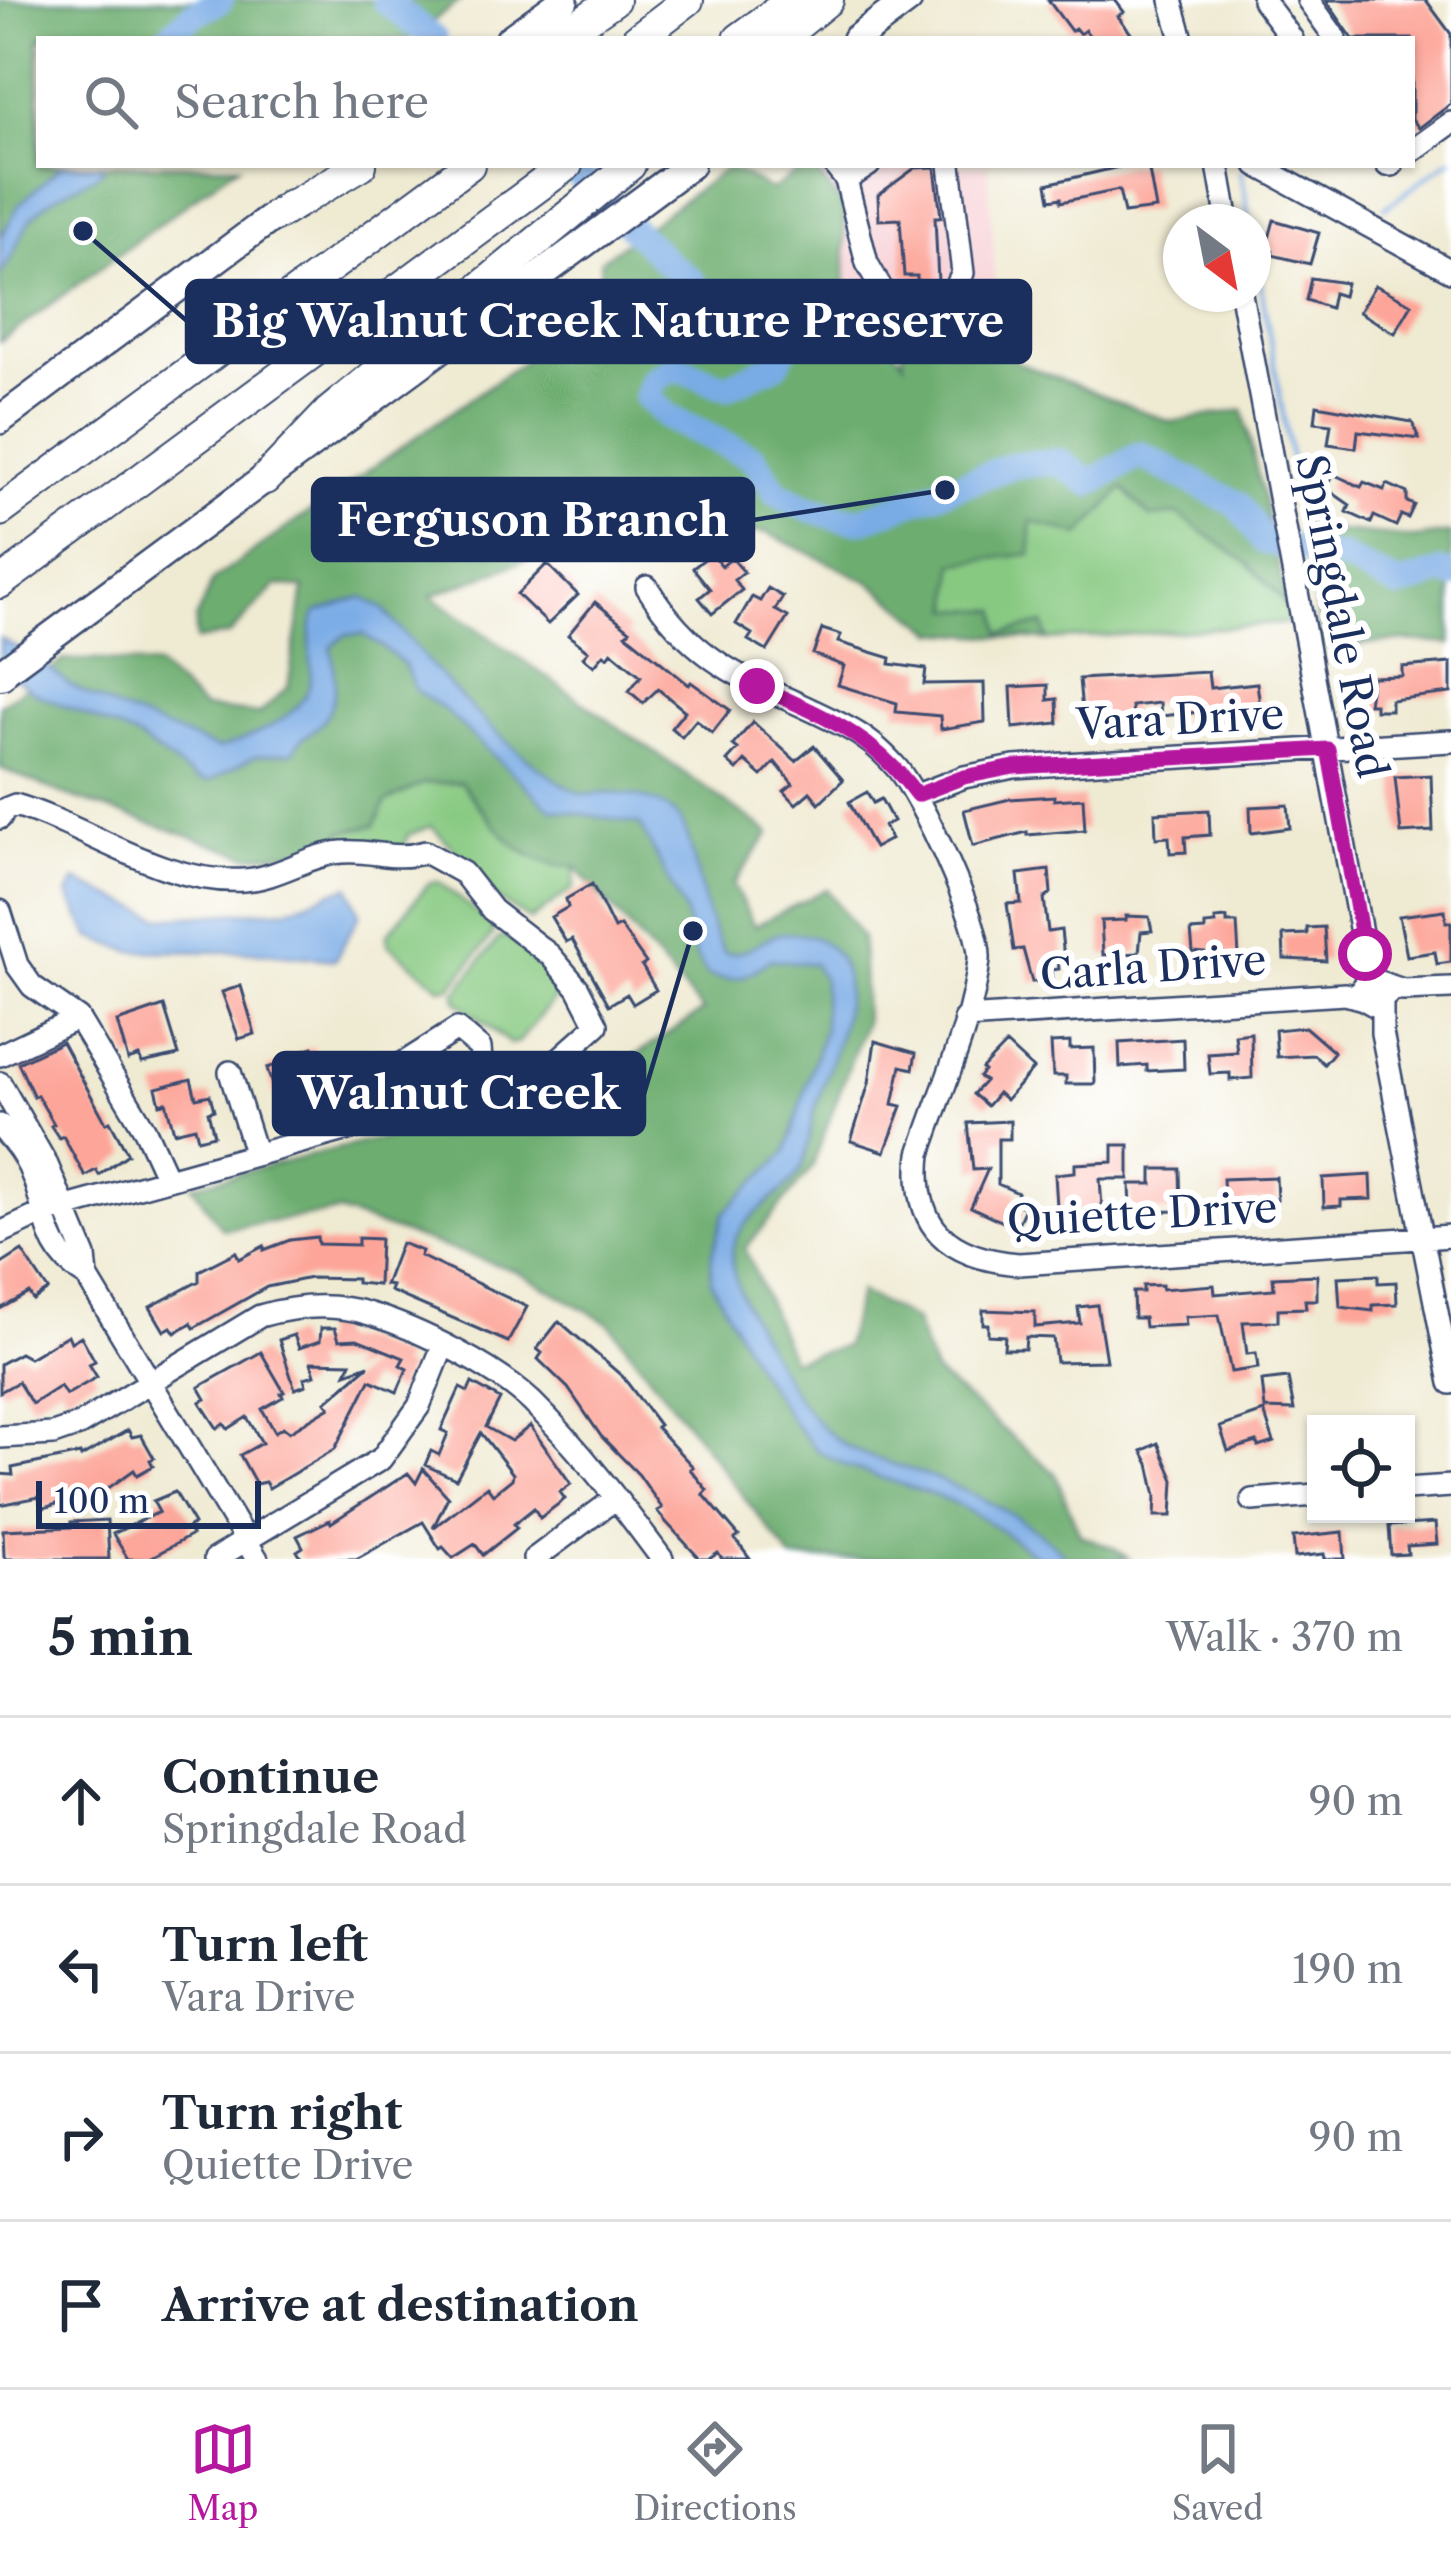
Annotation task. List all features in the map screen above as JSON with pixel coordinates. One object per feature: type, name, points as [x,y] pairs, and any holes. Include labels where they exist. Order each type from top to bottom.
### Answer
[{"type":"highway","points":[[556,23],[614,0]]},
{"type":"highway","points":[[641,36],[688,0]]},
{"type":"highway","points":[[743,36],[792,0]]},
{"type":"highway","points":[[784,36],[828,0]]},
{"type":"highway","points":[[275,216],[357,168]]},
{"type":"highway","points":[[4,509],[464,168]]},
{"type":"highway","points":[[0,583],[563,168]]},
{"type":"highway","points":[[266,479],[329,412],[537,261],[627,168]]},
{"type":"main road","points":[[860,36],[908,0]]},
{"type":"main road","points":[[519,36],[556,23]]},
{"type":"main road","points":[[0,421],[337,168]]},
{"type":"main road","points":[[537,261],[683,170]]},
{"type":"main road","points":[[0,674],[266,479]]},
{"type":"street","points":[[1171,0],[1182,36]]},
{"type":"street","points":[[1263,0],[1290,36]]},
{"type":"street","points":[[1308,0],[1334,36]]},
{"type":"street","points":[[1415,149],[1451,123]]},
{"type":"street","points":[[840,172],[867,263],[885,296],[903,304],[952,295],[962,274],[950,168]]},
{"type":"street","points":[[1218,168],[1225,204]]},
{"type":"street","points":[[1262,168],[1451,271]]},
{"type":"street","name":"Springdale Road","points":[[1244,312],[1451,1383]]},
{"type":"street","name":"Quiette Drive","points":[[647,587],[682,636],[733,673],[850,729],[895,765],[917,795],[979,945],[965,1018],[920,1154],[919,1191],[933,1229],[968,1254],[1019,1264],[1451,1236]]},
{"type":"street","name":"Vara Drive","points":[[917,795],[964,777],[1014,767],[1451,741]]},
{"type":"street","points":[[0,818],[14,805],[194,875],[269,878],[342,852],[403,859],[425,852],[463,873],[492,910],[550,955],[578,988],[597,1025],[558,1060],[544,1085],[530,1088],[506,1105],[473,1098]]},
{"type":"street","points":[[0,911],[16,964],[32,986],[78,1018],[145,1130],[167,1178]]},
{"type":"street","name":"Carla Drive","points":[[965,1018],[1451,988]]},
{"type":"street","points":[[0,1055],[78,1018]]},
{"type":"street","points":[[0,1233],[52,1210],[356,1127],[388,1110],[401,1113],[463,1105],[473,1098],[482,1060],[480,1048],[458,1029],[402,1064],[388,1110]]},
{"type":"street","points":[[230,1072],[255,1153]]},
{"type":"street","points":[[0,1084],[31,1132],[67,1264],[88,1276],[252,1549]]},
{"type":"street","points":[[0,1126],[23,1156],[52,1210]]},
{"type":"street","points":[[0,1437],[53,1435],[79,1425],[260,1316],[288,1308],[369,1313],[443,1346],[507,1382],[532,1402],[662,1559]]},
{"type":"street","points":[[215,1559],[252,1549],[381,1459],[418,1406],[443,1346]]},
{"type":"street","points":[[1415,1488],[1451,1486]]},
{"type":"street","points":[[1252,1500],[1307,1496]]},
{"type":"street","points":[[534,1559],[616,1498]]},
{"type":"shaded area","points":[[812,168],[988,168],[997,306],[895,315],[870,293],[846,294],[844,206]]},
{"type":"green space","points":[[0,0],[461,0],[413,36],[36,36],[36,168],[235,168],[0,342]]},
{"type":"green space","points":[[727,168],[771,190],[812,168],[844,206],[846,294],[904,362],[895,315],[1011,302],[1016,362],[1171,422],[1243,410],[1287,604],[1247,563],[1178,514],[1150,517],[1123,488],[1080,535],[1031,521],[1031,554],[954,563],[952,609],[998,610],[1001,634],[1043,624],[1048,640],[935,632],[871,583],[767,533],[615,526],[431,596],[770,833],[733,884],[754,926],[827,889],[862,938],[865,1022],[812,1168],[745,1249],[792,1360],[845,1346],[859,1292],[914,1320],[934,1372],[1055,1473],[1080,1535],[1129,1559],[792,1559],[609,1323],[516,1271],[339,1212],[222,1229],[192,1185],[368,1141],[552,1110],[703,1011],[575,867],[537,859],[522,850],[496,827],[461,783],[424,783],[386,802],[375,825],[341,832],[339,847],[249,856],[62,794],[0,768],[0,705],[64,660],[157,666],[203,708],[259,714],[288,687],[304,588],[277,585],[229,635],[196,640],[196,619],[213,580],[568,330],[598,328],[601,260]]},
{"type":"green space","points":[[1123,488],[1150,517],[1178,513],[1245,561],[1275,590],[1290,623],[1048,640],[1043,624],[1000,634],[951,609],[954,563],[1031,554],[1030,521]]},
{"type":"green space","points":[[1299,527],[1415,538],[1451,533],[1451,644],[1409,641],[1323,647]]},
{"type":"green space","points":[[461,782],[509,840],[538,859],[575,867],[574,888],[530,920],[494,897],[477,872],[431,826],[408,835],[401,855],[339,847],[341,832],[375,825],[385,802],[424,783]]},
{"type":"green space","points":[[439,882],[491,924],[493,934],[451,987],[441,988],[388,944],[387,935],[429,883]]},
{"type":"green space","points":[[509,937],[561,979],[562,989],[519,1042],[510,1044],[457,1001],[456,992],[499,938]]},
{"type":"water","points":[[59,168],[103,168],[34,215],[0,275],[0,239],[19,205]]},
{"type":"water","points":[[362,597],[383,609],[471,709],[546,773],[578,793],[636,796],[677,816],[689,842],[709,919],[725,953],[744,951],[777,935],[800,934],[826,945],[841,963],[844,1012],[808,1147],[796,1176],[752,1216],[735,1239],[733,1269],[739,1291],[791,1388],[835,1438],[862,1454],[995,1506],[1034,1529],[1068,1559],[1041,1559],[946,1499],[846,1466],[817,1450],[756,1367],[711,1281],[712,1254],[724,1213],[786,1153],[824,1028],[823,979],[814,964],[770,959],[741,977],[707,975],[696,956],[684,911],[640,824],[550,808],[443,709],[415,690],[404,664],[362,634],[345,635],[331,647],[335,678],[331,706],[293,752],[255,756],[208,782],[196,779],[136,737],[35,693],[0,667],[0,638],[69,685],[218,749],[275,724],[300,703],[311,677],[311,636],[317,612]]},
{"type":"water","points":[[76,881],[161,918],[287,909],[349,886],[360,914],[335,960],[255,952],[130,951],[90,937],[68,894]]},
{"type":"building","points":[[1048,0],[1115,0],[1124,12],[1118,16],[1133,36],[1090,36],[1085,30],[1080,34],[1075,28],[1071,31]]},
{"type":"building","points":[[1326,0],[1426,0],[1451,34],[1451,104],[1419,128],[1415,123],[1415,36],[1351,36]]},
{"type":"building","points":[[915,168],[935,168],[941,217],[935,217],[938,282],[917,286],[917,276],[904,276],[900,219],[879,220],[878,195]]},
{"type":"building","points":[[1114,168],[1149,168],[1156,209],[1124,213],[1119,190],[1050,200],[1047,184]]},
{"type":"building","points":[[1274,220],[1319,233],[1310,264],[1272,255]]},
{"type":"building","points":[[1311,278],[1346,283],[1343,296],[1333,293],[1330,308],[1306,300]]},
{"type":"building","points":[[1375,285],[1412,304],[1395,333],[1359,312]]},
{"type":"building","points":[[1317,405],[1412,422],[1419,439],[1358,431],[1356,448],[1328,444],[1331,424],[1315,422]]},
{"type":"building","points":[[1333,474],[1361,487],[1364,482],[1384,490],[1387,484],[1407,493],[1407,502],[1414,505],[1408,518],[1401,515],[1396,526],[1374,516],[1371,523],[1347,512],[1350,505],[1327,489]]},
{"type":"building","points":[[712,553],[722,566],[732,558],[744,572],[734,580],[742,590],[712,614],[699,598],[710,589],[693,568]]},
{"type":"building","points":[[547,564],[578,595],[548,624],[517,594]]},
{"type":"building","points":[[768,588],[783,597],[775,610],[788,617],[767,651],[748,640],[752,634],[736,624],[752,597],[760,601]]},
{"type":"building","points":[[595,602],[689,685],[691,682],[730,710],[712,733],[696,720],[682,737],[671,728],[685,711],[658,689],[643,703],[629,691],[641,676],[612,652],[594,666],[583,657],[588,651],[568,635]]},
{"type":"building","points":[[822,629],[841,635],[838,642],[891,658],[890,664],[926,669],[924,684],[984,683],[985,722],[941,729],[940,716],[896,712],[897,703],[838,685],[844,666],[813,654]]},
{"type":"building","points":[[1451,663],[1451,693],[1391,700],[1391,710],[1375,710],[1375,704],[1368,704],[1372,677],[1402,676],[1402,667]]},
{"type":"building","points":[[1208,672],[1210,688],[1257,683],[1260,706],[1254,706],[1255,715],[1237,717],[1237,712],[1219,714],[1219,710],[1161,716],[1160,703],[1132,706],[1133,718],[1083,722],[1079,679]]},
{"type":"building","points":[[1048,685],[1048,700],[1057,699],[1058,723],[1013,728],[1011,687]]},
{"type":"building","points":[[753,722],[796,761],[814,746],[843,780],[819,803],[810,792],[796,804],[784,791],[793,784],[775,762],[762,776],[745,761],[737,770],[727,761],[738,749],[733,745]]},
{"type":"building","points":[[1431,775],[1433,831],[1401,833],[1395,777]]},
{"type":"building","points":[[867,792],[873,803],[881,799],[893,821],[884,826],[891,839],[874,848],[849,802]]},
{"type":"building","points":[[1054,796],[1054,800],[1083,798],[1085,830],[1027,832],[973,846],[964,810],[1010,799]]},
{"type":"building","points":[[1288,805],[1290,828],[1251,833],[1250,807]]},
{"type":"building","points":[[1209,810],[1210,835],[1185,837],[1186,852],[1170,853],[1169,837],[1156,838],[1155,813]]},
{"type":"building","points":[[1049,870],[1051,893],[1044,898],[1048,932],[1061,930],[1064,958],[1058,958],[1053,979],[1032,982],[1023,949],[1014,950],[1007,904],[1021,903],[1018,874]]},
{"type":"building","points":[[592,884],[614,929],[620,926],[646,963],[642,966],[656,990],[633,1004],[627,994],[609,1005],[572,939],[566,942],[551,917],[568,907],[566,899]]},
{"type":"building","points":[[1445,910],[1446,922],[1451,922],[1451,962],[1437,964],[1435,952],[1407,956],[1399,916]]},
{"type":"building","points":[[1126,916],[1149,917],[1152,931],[1141,932],[1139,953],[1103,955],[1101,921],[1126,920]]},
{"type":"building","points":[[1227,918],[1227,923],[1237,923],[1239,956],[1193,952],[1191,931],[1205,930],[1205,925],[1216,924],[1215,919]]},
{"type":"building","points":[[1324,927],[1326,961],[1284,959],[1283,935],[1307,934],[1307,928]]},
{"type":"building","points":[[241,986],[255,1034],[239,1039],[222,992]]},
{"type":"building","points":[[164,1006],[179,1055],[142,1063],[139,1056],[128,1060],[117,1022]]},
{"type":"building","points":[[1305,1027],[1334,1052],[1324,1064],[1314,1055],[1277,1057],[1275,1030]]},
{"type":"building","points":[[1251,1033],[1252,1078],[1230,1080],[1230,1073],[1210,1074],[1208,1054],[1237,1052],[1235,1035]]},
{"type":"building","points":[[1183,1039],[1184,1069],[1120,1067],[1119,1043]]},
{"type":"building","points":[[875,1041],[916,1053],[913,1069],[901,1066],[893,1104],[902,1106],[885,1152],[851,1141],[869,1083]]},
{"type":"building","points":[[62,1042],[128,1154],[99,1175],[96,1170],[85,1176],[63,1136],[59,1138],[51,1126],[18,1063]]},
{"type":"building","points":[[1070,1042],[1070,1049],[1094,1048],[1095,1084],[1066,1084],[1066,1076],[1053,1076],[1051,1043]]},
{"type":"building","points":[[1006,1044],[1033,1069],[1006,1100],[998,1093],[987,1106],[973,1094],[985,1081],[979,1077],[982,1069]]},
{"type":"building","points":[[313,1047],[318,1062],[311,1065],[322,1097],[280,1112],[267,1068],[301,1057],[299,1052]]},
{"type":"building","points":[[191,1079],[196,1098],[210,1095],[214,1110],[208,1112],[214,1135],[198,1139],[195,1127],[174,1132],[166,1102],[160,1104],[156,1088]]},
{"type":"building","points":[[1010,1121],[1010,1139],[998,1139],[998,1184],[1018,1193],[1014,1203],[1025,1208],[1016,1228],[971,1207],[988,1169],[973,1170],[968,1123]]},
{"type":"building","points":[[1113,1145],[1129,1145],[1129,1179],[1100,1179],[1103,1221],[1058,1223],[1055,1174],[1075,1172],[1075,1164],[1113,1162]]},
{"type":"building","points":[[1152,1169],[1180,1169],[1181,1211],[1131,1212],[1130,1184],[1152,1184]]},
{"type":"building","points":[[1371,1175],[1372,1199],[1341,1200],[1341,1206],[1324,1207],[1323,1178]]},
{"type":"building","points":[[1276,1177],[1277,1200],[1244,1202],[1245,1209],[1225,1210],[1223,1179]]},
{"type":"building","points":[[317,1237],[318,1244],[358,1245],[358,1238],[380,1239],[378,1285],[356,1283],[356,1279],[310,1278],[267,1287],[194,1328],[191,1323],[175,1333],[171,1327],[164,1331],[150,1307],[199,1281],[199,1271],[236,1252],[239,1259],[264,1246],[264,1250]]},
{"type":"building","points":[[401,1243],[527,1307],[508,1342],[390,1291],[392,1286],[385,1285]]},
{"type":"building","points":[[22,1251],[48,1290],[33,1300],[29,1293],[0,1309],[0,1265]]},
{"type":"building","points":[[1317,1275],[1317,1300],[1305,1300],[1306,1308],[1278,1309],[1278,1321],[1243,1322],[1247,1354],[1256,1353],[1258,1368],[1231,1372],[1219,1315],[1185,1317],[1186,1325],[1145,1327],[1144,1318],[1134,1318],[1133,1292],[1143,1292],[1143,1286],[1214,1285],[1215,1294],[1274,1289],[1273,1277]]},
{"type":"building","points":[[1378,1275],[1378,1283],[1396,1282],[1397,1304],[1373,1305],[1373,1311],[1340,1307],[1338,1277]]},
{"type":"building","points":[[1097,1305],[1106,1361],[1056,1362],[1053,1338],[1026,1337],[1025,1349],[1004,1349],[1005,1336],[988,1335],[988,1324],[983,1324],[983,1310],[1035,1312],[1035,1327],[1080,1323],[1078,1307]]},
{"type":"building","points":[[559,1321],[623,1377],[659,1425],[656,1427],[693,1467],[690,1469],[707,1490],[703,1494],[739,1536],[735,1539],[750,1559],[722,1559],[718,1553],[700,1559],[657,1511],[662,1508],[639,1475],[538,1359],[542,1353],[537,1349]]},
{"type":"building","points":[[321,1328],[335,1328],[339,1340],[357,1339],[404,1358],[400,1365],[407,1369],[397,1392],[370,1380],[335,1449],[269,1488],[265,1482],[256,1484],[240,1455],[262,1443],[247,1417],[228,1429],[224,1424],[217,1428],[200,1402],[206,1399],[199,1387],[261,1352],[284,1392],[262,1409],[275,1432],[283,1427],[289,1432],[330,1407],[326,1402],[369,1365],[346,1373],[351,1363],[311,1362],[315,1375],[304,1378],[306,1385],[295,1389],[279,1340],[294,1335],[299,1348],[320,1341]]},
{"type":"building","points":[[68,1335],[71,1342],[81,1336],[95,1361],[89,1364],[97,1377],[66,1395],[60,1386],[32,1404],[18,1382],[0,1392],[0,1364],[20,1353],[29,1358]]},
{"type":"building","points":[[1288,1378],[1294,1410],[1265,1409],[1262,1381]]},
{"type":"building","points":[[472,1383],[500,1399],[486,1427],[511,1441],[530,1426],[571,1484],[560,1492],[565,1499],[540,1518],[534,1508],[483,1555],[475,1544],[453,1558],[440,1549],[423,1522],[356,1559],[302,1559],[297,1536],[331,1523],[408,1473],[416,1483],[423,1469],[448,1497],[433,1528],[487,1486],[493,1494],[512,1479],[513,1474],[481,1433],[456,1479],[425,1465],[431,1451],[439,1455],[448,1433],[441,1430],[460,1388],[468,1392]]},
{"type":"building","points":[[1264,1412],[1274,1442],[1228,1451],[1220,1427]]},
{"type":"building","points":[[128,1430],[132,1437],[141,1435],[154,1458],[150,1460],[153,1466],[137,1475],[134,1470],[110,1487],[41,1509],[39,1497],[0,1505],[0,1474],[13,1475],[12,1468],[81,1457]]},
{"type":"building","points":[[1158,1443],[1174,1480],[1172,1516],[1155,1516],[1156,1496],[1142,1451]]},
{"type":"building","points":[[175,1492],[194,1524],[188,1528],[192,1535],[148,1559],[128,1559],[113,1534],[159,1512],[153,1501]]},
{"type":"building","points":[[107,1520],[109,1559],[4,1556],[3,1530]]},
{"type":"building","points":[[1435,1523],[1437,1544],[1407,1546],[1408,1554],[1391,1555],[1389,1526]]},
{"type":"building","points":[[1343,1532],[1345,1559],[1325,1559],[1324,1554],[1295,1557],[1293,1537]]},
{"type":"waterway","points":[[170,36],[192,15],[220,0]]},
{"type":"waterway","points":[[385,0],[430,36]]},
{"type":"waterway","points":[[1385,208],[1451,159]]},
{"type":"waterway","points":[[571,168],[667,263],[691,280],[721,318],[776,338],[784,350],[776,364],[726,387],[676,367],[653,380],[647,397],[669,418],[754,458],[776,492],[805,507],[861,520],[1014,465],[1059,462],[1091,483],[1140,455],[1239,505],[1264,541],[1343,558],[1399,586],[1442,572],[1451,575]]},
{"type":"waterway","points":[[1241,172],[1247,204]]},
{"type":"waterway","points":[[1265,312],[1307,553]]},
{"type":"place","name":"Big Walnut Creek Nature Preserve","points":[[83,231]]},
{"type":"place","name":"Ferguson Branch","points":[[945,490]]},
{"type":"place","name":"Walnut Creek","points":[[693,931]]},
{"type":"route","points":[[757,686],[850,729],[895,765],[917,795],[964,777],[1014,767],[1328,749],[1365,954]]}]
